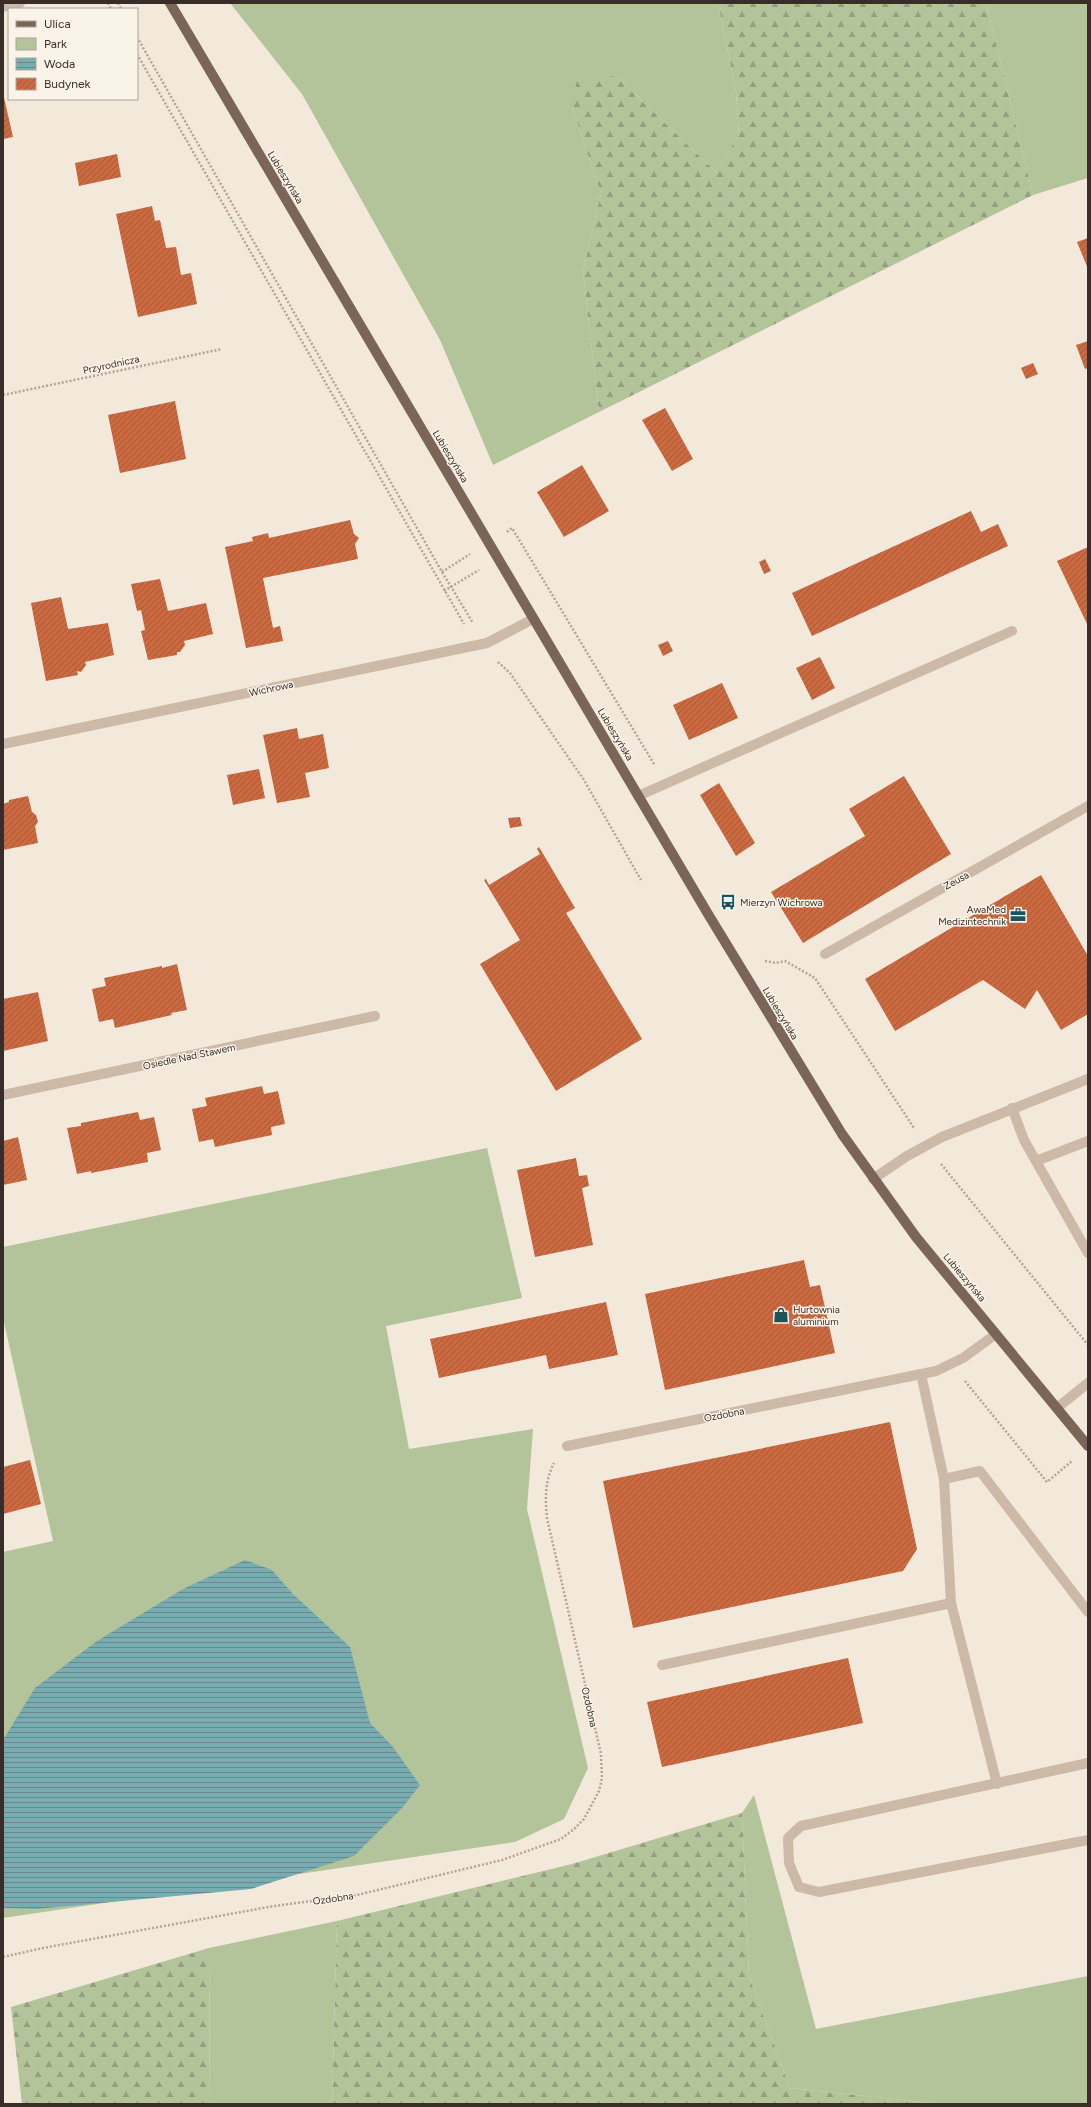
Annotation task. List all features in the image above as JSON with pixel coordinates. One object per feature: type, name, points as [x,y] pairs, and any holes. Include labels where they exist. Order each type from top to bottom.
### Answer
[{"type":"main road","name":"Lubieszyńska","points":[[170,3],[638,796],[842,1134],[916,1237],[1088,1446]]},
{"type":"street","points":[[3,7],[20,3]]},
{"type":"street","name":"Wichrowa","points":[[3,744],[482,644],[533,619]]},
{"type":"street","points":[[638,796],[1012,631]]},
{"type":"street","name":"Zeusa","points":[[824,954],[1088,806]]},
{"type":"street","name":"Osiedle Nad Stawem","points":[[3,1095],[375,1016]]},
{"type":"street","points":[[873,1179],[927,1145],[1012,1108],[1088,1079]]},
{"type":"street","points":[[1012,1108],[1024,1140],[1088,1253]]},
{"type":"street","points":[[1036,1161],[1088,1141]]},
{"type":"street","name":"Ozdobna","points":[[567,1446],[921,1374],[953,1365],[996,1334]]},
{"type":"street","points":[[921,1374],[944,1479],[951,1603],[997,1784]]},
{"type":"street","points":[[1057,1408],[1088,1383]]},
{"type":"street","points":[[944,1479],[980,1471],[1088,1612]]},
{"type":"street","points":[[662,1665],[951,1603]]},
{"type":"street","points":[[1088,1764],[801,1826],[788,1838],[789,1863],[799,1887],[819,1892],[1088,1840]]},
{"type":"path","points":[[138,39],[482,644]]},
{"type":"path","points":[[138,56],[440,584],[482,644],[510,673],[584,780],[641,880]]},
{"type":"path","name":"Przyrodnicza","points":[[3,395],[222,349]]},
{"type":"path","points":[[512,528],[666,784]]},
{"type":"path","points":[[761,958],[767,963],[785,961],[815,978],[927,1145],[1088,1345]]},
{"type":"path","points":[[953,1365],[1047,1482],[1075,1459]]},
{"type":"path","name":"Ozdobna","points":[[3,1957],[43,1948],[274,1906],[357,1895],[502,1860],[547,1845],[574,1829],[591,1808],[602,1778],[601,1754],[547,1518],[545,1498],[548,1474],[557,1457],[567,1446]]},
{"type":"green space","points":[[230,3],[718,3],[736,91],[739,136],[716,172],[616,76],[572,107],[601,193],[583,271],[599,412],[493,465],[440,340],[302,94]]},
{"type":"green space","points":[[718,3],[986,3],[1033,195],[599,412],[583,271],[601,193],[572,107],[577,80],[616,76],[716,172],[739,135],[736,91]]},
{"type":"green space","points":[[986,3],[1088,3],[1088,178],[1033,195]]},
{"type":"green space","points":[[487,1148],[522,1298],[386,1326],[409,1449],[533,1429],[527,1509],[588,1768],[564,1819],[515,1842],[3,1918],[3,1552],[53,1541],[3,1318],[3,1247]]},
{"type":"green space","points":[[754,1795],[816,2029],[1088,1976],[1088,2104],[941,2104],[790,2088],[749,1976],[742,1813]]},
{"type":"green space","points":[[742,1813],[749,1976],[790,2088],[941,2104],[332,2104],[337,1921],[572,1864]]},
{"type":"green space","points":[[337,1921],[332,2104],[210,2104],[209,1948]]},
{"type":"green space","points":[[209,1948],[210,2104],[22,2104],[11,2007]]},
{"type":"water","points":[[245,1560],[272,1570],[292,1593],[350,1647],[370,1723],[393,1747],[420,1785],[402,1808],[354,1856],[251,1889],[36,1909],[3,1908],[3,1740],[35,1688],[97,1641],[183,1589]]},
{"type":"building","points":[[3,93],[13,137],[3,139]]},
{"type":"building","points":[[117,154],[121,177],[79,186],[75,163]]},
{"type":"building","points":[[152,206],[155,221],[160,220],[166,248],[176,247],[181,275],[191,273],[197,304],[138,317],[116,214]]},
{"type":"building","points":[[1088,238],[1088,269],[1077,242]]},
{"type":"building","points":[[1088,341],[1088,368],[1085,369],[1076,345]]},
{"type":"building","points":[[1033,363],[1038,374],[1026,379],[1021,368]]},
{"type":"building","points":[[175,401],[186,459],[120,473],[108,415]]},
{"type":"building","points":[[665,408],[693,459],[672,471],[642,420]]},
{"type":"building","points":[[582,465],[609,511],[564,537],[537,492]]},
{"type":"building","points":[[971,511],[981,532],[998,524],[1008,546],[812,636],[792,593]]},
{"type":"building","points":[[350,520],[354,534],[359,538],[355,544],[358,559],[263,578],[273,628],[280,626],[283,641],[246,648],[225,547],[253,541],[252,537],[268,533],[269,538]]},
{"type":"building","points":[[1088,547],[1088,626],[1057,561]]},
{"type":"building","points":[[765,559],[771,571],[764,574],[759,562]]},
{"type":"building","points":[[160,579],[168,611],[206,603],[213,634],[184,641],[185,645],[180,652],[177,652],[177,655],[148,660],[141,631],[145,630],[141,610],[137,611],[131,584]]},
{"type":"building","points":[[61,597],[68,629],[108,623],[114,655],[85,662],[86,665],[81,672],[77,671],[78,675],[46,681],[31,603]]},
{"type":"building","points":[[668,641],[673,651],[663,656],[658,645]]},
{"type":"building","points":[[820,657],[835,688],[812,700],[796,668]]},
{"type":"building","points":[[722,683],[738,718],[689,740],[673,705]]},
{"type":"building","points":[[297,728],[299,739],[323,734],[329,768],[305,773],[310,797],[277,803],[263,735]]},
{"type":"building","points":[[259,769],[265,798],[233,805],[227,775]]},
{"type":"building","points":[[904,776],[951,854],[803,943],[771,892],[865,836],[849,809]]},
{"type":"building","points":[[719,783],[755,843],[736,856],[700,795]]},
{"type":"building","points":[[28,796],[32,812],[36,815],[38,822],[35,826],[38,843],[3,850],[3,804],[9,802],[9,800]]},
{"type":"building","points":[[520,817],[522,826],[510,828],[508,818]]},
{"type":"building","points":[[539,847],[575,908],[566,913],[642,1039],[556,1091],[480,964],[520,940],[484,880],[486,879],[489,885],[540,854],[537,849]]},
{"type":"building","name":"AwaMed Medizintechnik","points":[[1041,875],[1088,956],[1088,1014],[1061,1030],[1037,990],[1025,1009],[983,980],[895,1031],[865,979]]},
{"type":"building","points":[[177,964],[187,1010],[171,1013],[172,1015],[115,1028],[113,1019],[99,1022],[92,989],[106,986],[104,978]]},
{"type":"building","points":[[38,992],[48,1041],[3,1051],[3,999]]},
{"type":"building","points":[[262,1086],[264,1094],[278,1091],[285,1124],[271,1127],[272,1135],[215,1147],[213,1139],[199,1142],[192,1109],[207,1106],[205,1098]]},
{"type":"building","points":[[138,1112],[140,1120],[154,1117],[161,1150],[147,1153],[148,1162],[91,1173],[91,1171],[77,1174],[67,1128],[81,1126],[81,1123]]},
{"type":"building","points":[[18,1137],[27,1180],[3,1185],[3,1141]]},
{"type":"building","points":[[576,1158],[579,1176],[587,1175],[589,1186],[582,1188],[593,1245],[535,1257],[517,1170]]},
{"type":"building","points":[[804,1260],[810,1287],[820,1285],[835,1353],[665,1390],[645,1294]]},
{"type":"building","points":[[606,1302],[618,1355],[549,1369],[546,1355],[439,1378],[430,1339]]},
{"type":"building","points":[[890,1422],[917,1549],[903,1571],[633,1628],[603,1481]]},
{"type":"building","points":[[30,1460],[41,1504],[3,1514],[3,1467]]},
{"type":"building","points":[[848,1658],[863,1723],[662,1767],[647,1702]]},
{"type":"place","name":"Mierzyn Wichrowa","points":[[728,902]]},
{"type":"place","name":"AwaMed Medizintechnik","points":[[1018,915]]},
{"type":"place","name":"Hurtownia aluminium","points":[[781,1315]]}]
